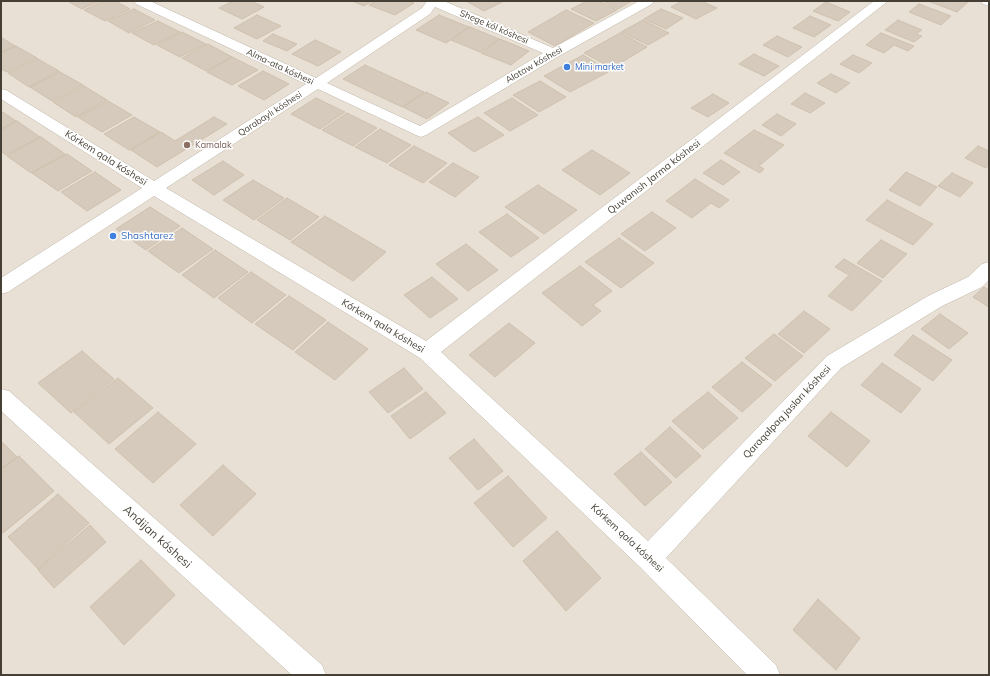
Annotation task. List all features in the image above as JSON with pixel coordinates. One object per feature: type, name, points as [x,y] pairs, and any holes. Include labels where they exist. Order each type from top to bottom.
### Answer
[{"type":"street","name":"Alma-ata kóshesi","points":[[140,1],[421,132]]},
{"type":"street","name":"Qarabaylı kóshesi","points":[[1,287],[316,84],[426,11],[433,1]]},
{"type":"street","name":"Shege kól kóshesi","points":[[433,1],[554,53]]},
{"type":"street","name":"Alataw kóshesi","points":[[421,132],[554,53],[648,1]]},
{"type":"street","name":"Quwanısh Jarma kóshesi","points":[[427,352],[882,1]]},
{"type":"street","name":"Kórkem qala kóshesi","points":[[1,93],[155,189],[427,352],[649,558],[766,675]]},
{"type":"street","name":"Qaraqalpaq jasları kóshesi","points":[[649,558],[834,362],[934,301],[975,282],[989,269]]},
{"type":"street","name":"Andijan kóshesi","points":[[1,398],[312,675]]},
{"type":"shaded area","points":[[1,1],[989,1],[989,675],[1,675]]},
{"type":"building","points":[[67,1],[100,1],[82,9]]},
{"type":"building","points":[[104,1],[115,1],[130,9],[105,21],[84,10]]},
{"type":"building","points":[[233,1],[251,1],[264,7],[242,19],[219,8]]},
{"type":"building","points":[[352,1],[372,1],[364,6]]},
{"type":"building","points":[[375,1],[409,1],[414,3],[395,15],[369,5]]},
{"type":"building","points":[[466,1],[504,1],[484,11]]},
{"type":"building","points":[[587,1],[599,1],[617,10],[596,21],[571,9]]},
{"type":"building","points":[[603,1],[632,1],[618,9]]},
{"type":"building","points":[[682,1],[701,1],[717,8],[696,19],[671,7]]},
{"type":"building","points":[[928,1],[969,1],[957,12]]},
{"type":"building","points":[[826,2],[850,12],[838,21],[813,11]]},
{"type":"building","points":[[919,4],[951,16],[941,25],[909,12]]},
{"type":"building","points":[[134,9],[155,20],[129,33],[108,21]]},
{"type":"building","points":[[661,9],[683,18],[666,29],[644,19]]},
{"type":"building","points":[[566,10],[594,23],[555,46],[528,32]]},
{"type":"building","points":[[257,15],[281,26],[257,39],[234,28]]},
{"type":"building","points":[[439,15],[469,27],[446,43],[416,30]]},
{"type":"building","points":[[810,16],[831,25],[814,37],[793,28]]},
{"type":"building","points":[[643,20],[669,33],[648,45],[621,32]]},
{"type":"building","points":[[898,20],[922,30],[916,34],[922,36],[914,42],[885,30]]},
{"type":"building","points":[[158,21],[180,32],[154,45],[132,33]]},
{"type":"building","points":[[470,27],[499,39],[480,52],[451,40]]},
{"type":"building","points":[[182,32],[206,44],[180,57],[157,45]]},
{"type":"building","points":[[620,33],[647,47],[612,68],[584,53]]},
{"type":"building","points":[[881,33],[914,46],[908,51],[894,45],[884,53],[866,45]]},
{"type":"building","points":[[273,34],[297,44],[287,51],[263,41]]},
{"type":"building","points":[[777,36],[802,47],[788,57],[763,45]]},
{"type":"building","points":[[1,37],[15,46],[1,52]]},
{"type":"building","points":[[500,39],[529,51],[511,65],[481,53]]},
{"type":"building","points":[[315,40],[341,52],[318,66],[292,54]]},
{"type":"building","points":[[208,44],[232,57],[206,71],[182,58]]},
{"type":"building","points":[[16,46],[37,58],[7,72],[1,69],[1,53]]},
{"type":"building","points":[[754,54],[779,66],[764,76],[739,64]]},
{"type":"building","points":[[583,55],[610,71],[570,92],[544,76]]},
{"type":"building","points":[[853,55],[872,63],[859,73],[840,64]]},
{"type":"building","points":[[232,57],[258,70],[232,85],[207,72]]},
{"type":"building","points":[[38,59],[59,71],[29,87],[8,73]]},
{"type":"building","points":[[365,65],[424,92],[402,107],[343,79]]},
{"type":"building","points":[[263,71],[289,84],[264,100],[238,86]]},
{"type":"building","points":[[60,72],[83,85],[52,101],[30,87]]},
{"type":"building","points":[[831,74],[850,83],[836,93],[817,83]]},
{"type":"building","points":[[540,81],[566,97],[539,112],[513,95]]},
{"type":"building","points":[[84,86],[107,100],[76,117],[53,102]]},
{"type":"building","points":[[426,92],[449,103],[427,119],[403,107]]},
{"type":"building","points":[[805,93],[825,103],[810,113],[791,104]]},
{"type":"building","points":[[713,94],[729,103],[708,117],[691,108]]},
{"type":"building","points":[[316,98],[345,112],[320,129],[291,114]]},
{"type":"building","points":[[512,98],[538,115],[510,131],[484,113]]},
{"type":"building","points":[[108,101],[132,115],[102,132],[78,117]]},
{"type":"building","points":[[1,111],[16,121],[1,129]]},
{"type":"building","points":[[347,113],[377,128],[353,146],[322,130]]},
{"type":"building","points":[[777,114],[796,124],[781,136],[762,125]]},
{"type":"building","points":[[134,117],[160,132],[129,150],[104,134]]},
{"type":"building","points":[[214,117],[227,124],[157,167],[131,150],[161,132],[175,141]]},
{"type":"building","points":[[478,117],[504,135],[474,152],[448,133]]},
{"type":"building","points":[[17,121],[40,137],[6,155],[1,151],[1,130]]},
{"type":"building","points":[[380,129],[411,145],[387,163],[355,147]]},
{"type":"building","points":[[754,130],[784,145],[759,166],[764,169],[760,173],[724,153]]},
{"type":"building","points":[[41,137],[65,154],[31,173],[7,156]]},
{"type":"building","points":[[414,146],[447,163],[423,183],[389,165]]},
{"type":"building","points":[[978,146],[989,151],[989,165],[986,168],[965,158]]},
{"type":"building","points":[[592,150],[630,173],[600,195],[562,170]]},
{"type":"building","points":[[67,154],[92,171],[58,191],[32,173]]},
{"type":"building","points":[[721,160],[740,172],[723,185],[703,173]]},
{"type":"building","points":[[223,161],[244,175],[214,195],[192,180]]},
{"type":"building","points":[[453,163],[479,177],[455,197],[429,182]]},
{"type":"building","points":[[95,172],[121,190],[87,211],[61,192]]},
{"type":"building","points":[[906,172],[937,187],[920,206],[889,190]]},
{"type":"building","points":[[952,173],[973,183],[960,197],[938,186]]},
{"type":"building","points":[[695,179],[729,200],[719,208],[711,203],[692,218],[666,201]]},
{"type":"building","points":[[253,180],[284,198],[254,220],[223,200]]},
{"type":"building","points":[[538,185],[577,210],[544,234],[505,207]]},
{"type":"building","points":[[287,198],[319,217],[290,240],[257,220]]},
{"type":"building","points":[[887,200],[933,224],[913,245],[866,220]]},
{"type":"building","points":[[150,207],[180,226],[146,250],[116,229]]},
{"type":"building","points":[[652,212],[676,228],[645,251],[621,234]]},
{"type":"building","points":[[507,214],[539,238],[511,257],[479,232]]},
{"type":"building","points":[[325,216],[386,252],[353,281],[291,242]]},
{"type":"building","points":[[182,228],[213,249],[179,273],[148,251]]},
{"type":"building","points":[[619,238],[654,263],[621,288],[585,262]]},
{"type":"building","points":[[881,240],[907,254],[883,278],[857,263]]},
{"type":"building","points":[[466,244],[498,270],[468,291],[436,264]]},
{"type":"building","points":[[215,250],[248,272],[214,298],[182,275]]},
{"type":"building","points":[[844,259],[882,281],[852,311],[828,296],[849,275],[835,267]]},
{"type":"building","points":[[580,266],[612,291],[593,305],[601,311],[582,326],[542,293]]},
{"type":"building","points":[[251,272],[286,295],[252,323],[218,298]]},
{"type":"building","points":[[432,277],[458,299],[430,318],[404,295]]},
{"type":"building","points":[[984,287],[989,290],[989,307],[973,297]]},
{"type":"building","points":[[289,296],[326,320],[293,350],[255,324]]},
{"type":"building","points":[[804,311],[830,329],[804,353],[778,334]]},
{"type":"building","points":[[940,314],[968,333],[949,349],[921,329]]},
{"type":"building","points":[[328,322],[368,349],[335,380],[295,352]]},
{"type":"building","points":[[509,323],[535,343],[495,377],[469,355]]},
{"type":"building","points":[[774,334],[803,356],[775,381],[745,358]]},
{"type":"building","points":[[913,335],[952,360],[933,381],[894,355]]},
{"type":"building","points":[[82,351],[114,379],[71,413],[38,383]]},
{"type":"building","points":[[742,362],[772,385],[742,412],[712,387]]},
{"type":"building","points":[[882,363],[921,389],[901,413],[861,385]]},
{"type":"building","points":[[404,368],[423,389],[388,413],[369,392]]},
{"type":"building","points":[[118,378],[153,408],[109,444],[74,412]]},
{"type":"building","points":[[426,392],[446,413],[410,439],[391,416]]},
{"type":"building","points":[[708,392],[738,418],[703,449],[672,421]]},
{"type":"building","points":[[158,412],[196,444],[153,483],[115,449]]},
{"type":"building","points":[[831,412],[870,441],[847,467],[808,436]]},
{"type":"building","points":[[670,427],[701,456],[676,478],[645,449]]},
{"type":"building","points":[[474,439],[503,471],[478,490],[449,458]]},
{"type":"building","points":[[1,441],[17,457],[1,469]]},
{"type":"building","points":[[641,452],[672,482],[645,506],[614,474]]},
{"type":"building","points":[[19,456],[54,491],[3,533],[1,532],[1,470]]},
{"type":"building","points":[[223,465],[256,494],[213,536],[180,505]]},
{"type":"building","points":[[508,476],[547,518],[513,547],[474,503]]},
{"type":"building","points":[[58,494],[89,523],[38,569],[8,537]]},
{"type":"building","points":[[90,525],[106,542],[54,588],[38,570]]},
{"type":"building","points":[[557,531],[601,578],[566,611],[523,561]]},
{"type":"building","points":[[141,560],[175,595],[124,645],[90,607]]},
{"type":"building","points":[[818,599],[860,638],[836,670],[793,630]]},
{"type":"place","name":"Mini market","points":[[567,67]]},
{"type":"place","name":"Kamalak","points":[[187,145]]},
{"type":"place","name":"Shashtarez","points":[[113,236]]}]
